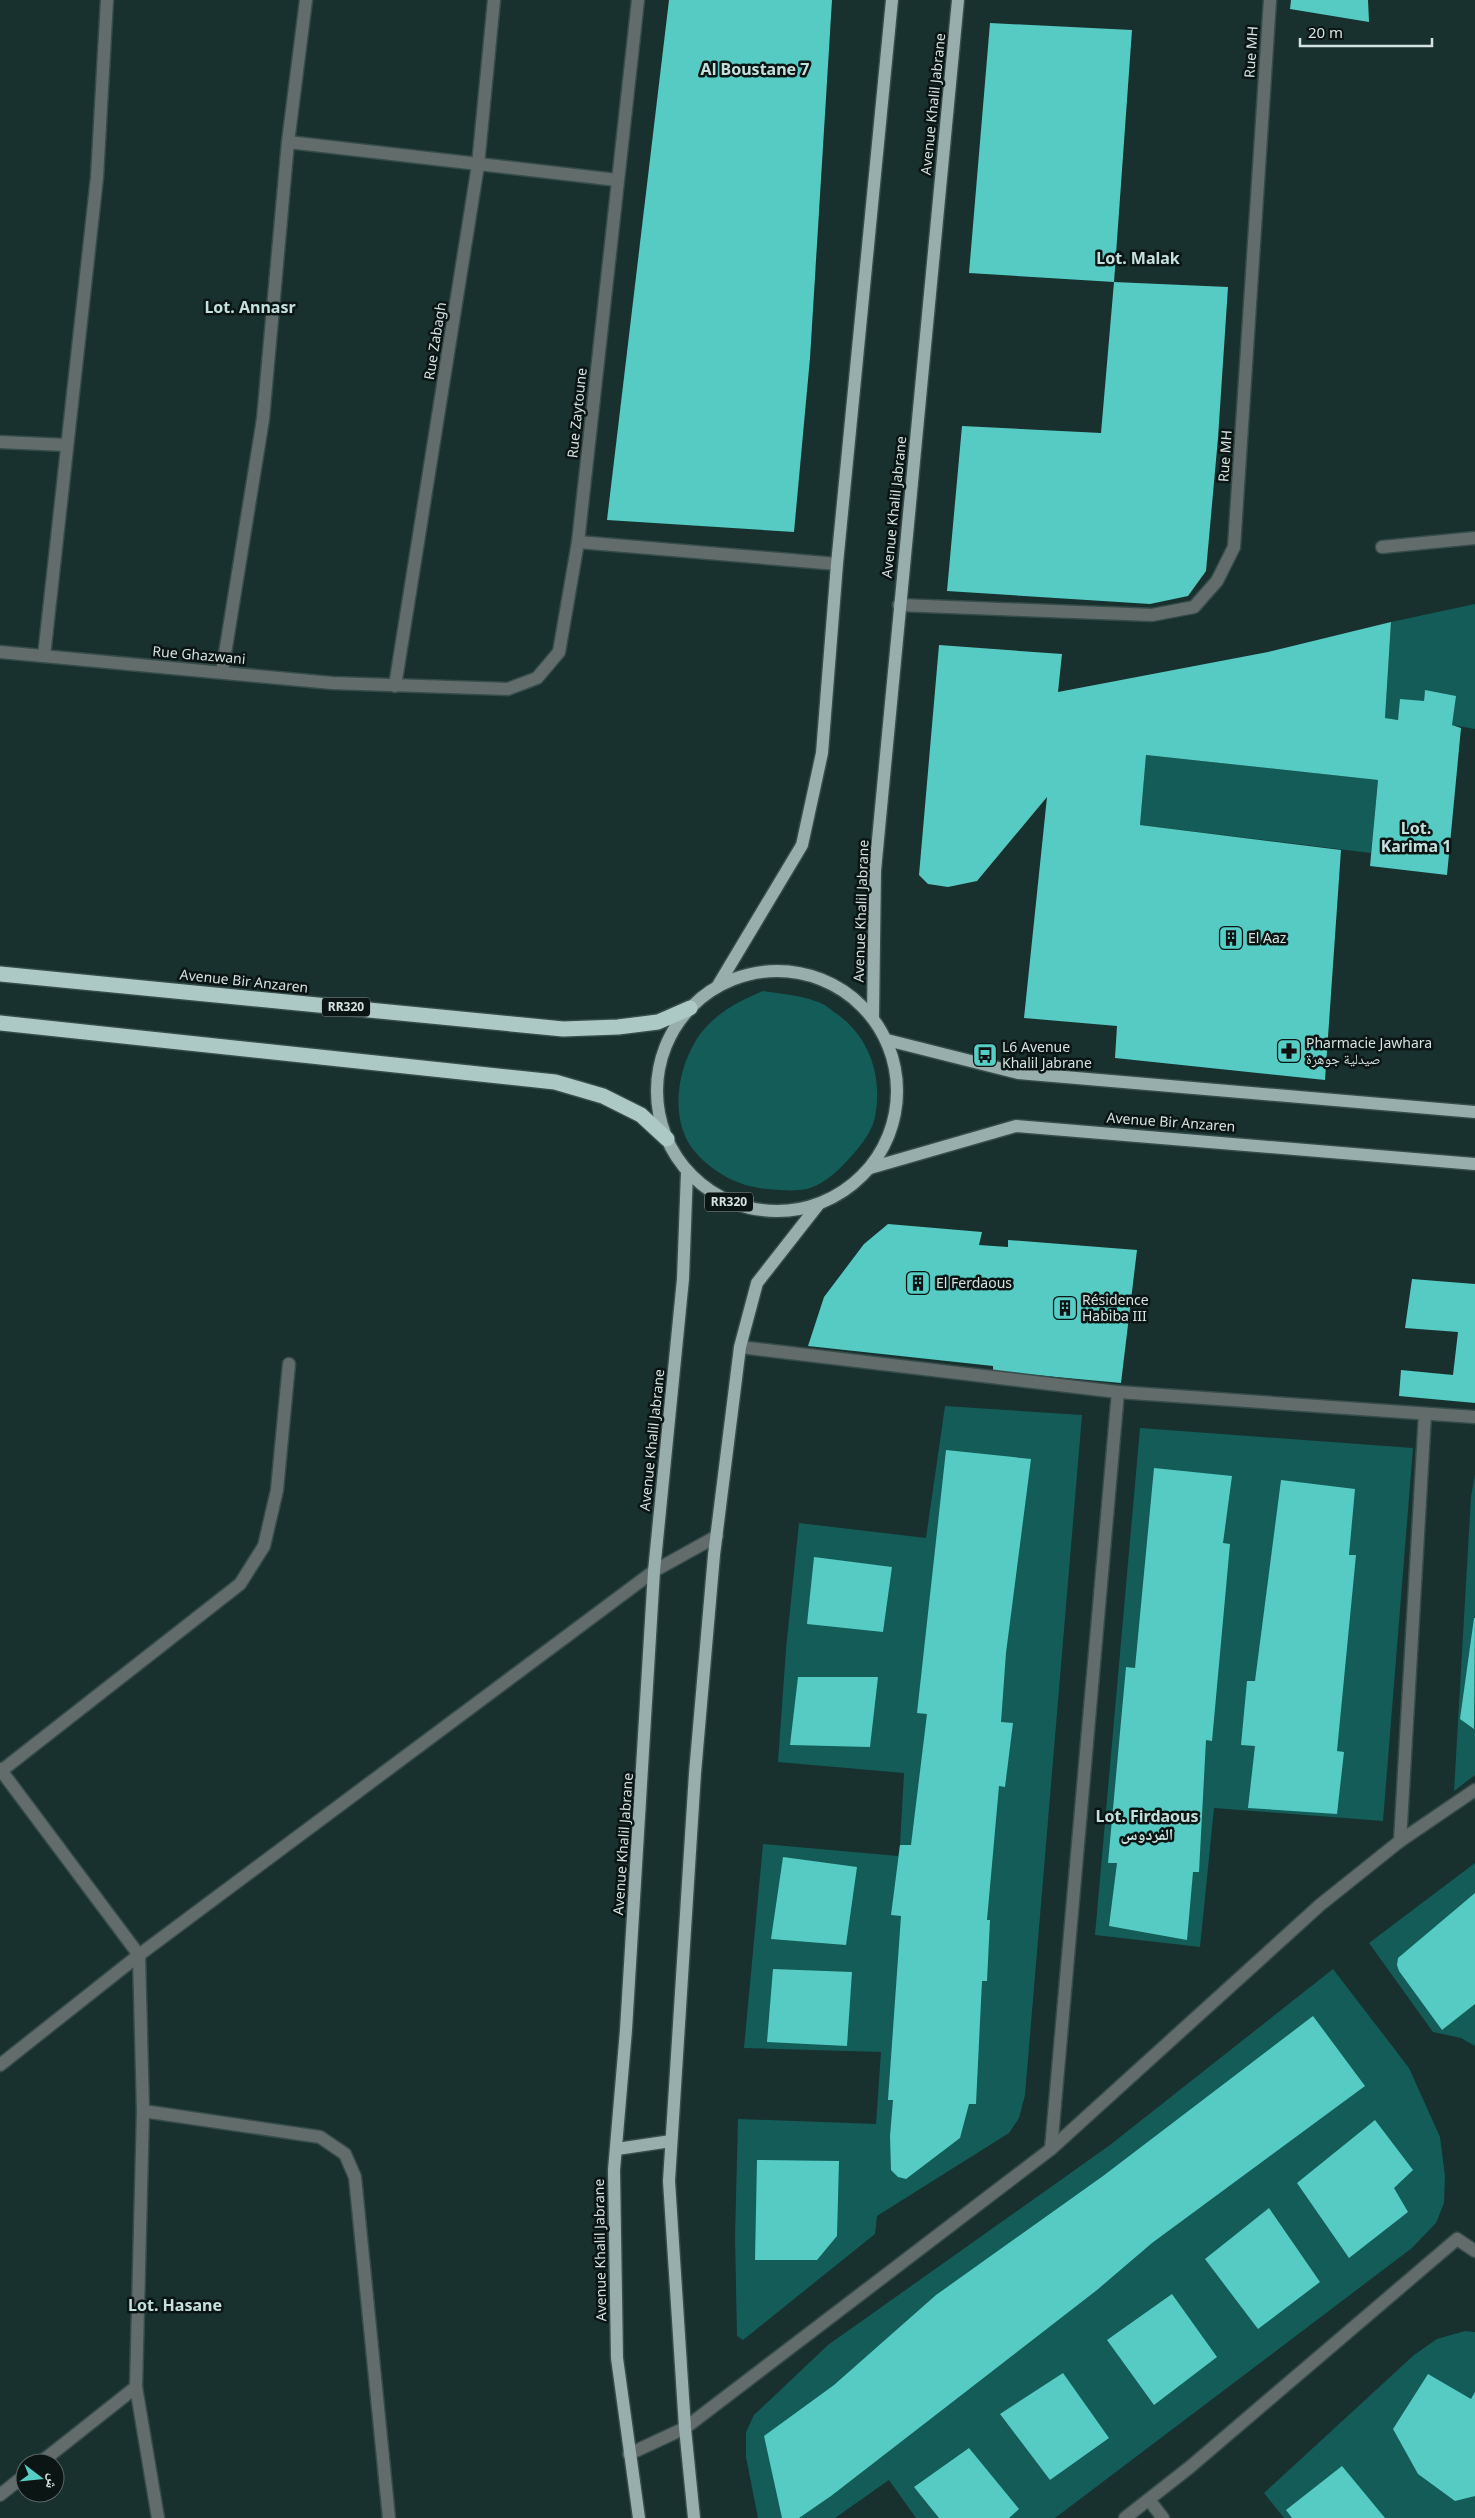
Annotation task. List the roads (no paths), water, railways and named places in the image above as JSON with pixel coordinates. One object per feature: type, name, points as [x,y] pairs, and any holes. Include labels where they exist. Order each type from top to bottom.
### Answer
[{"type":"highway","name":"Avenue Bir Anzaren","points":[[0,974],[563,1029],[618,1027],[658,1022],[690,1008]]},
{"type":"highway","name":"RR320","points":[[0,1023],[555,1082],[603,1096],[641,1115],[667,1139]]},
{"type":"main road","points":[[717,986],[802,845],[822,753],[837,564],[892,0]]},
{"type":"main road","name":"Avenue Khalil Jabrane","points":[[872,1017],[875,871],[958,0]]},
{"type":"main road","name":"RR320","points":[[780,970],[811,975],[839,987],[857,1001],[872,1017],[887,1040],[895,1066],[898,1094],[890,1133],[870,1168],[842,1193],[818,1205],[792,1211],[764,1211],[743,1207],[722,1199],[687,1172],[667,1139],[658,1112],[657,1083],[667,1042],[690,1008],[717,986],[747,974],[780,970]]},
{"type":"main road","points":[[887,1040],[1018,1073],[1475,1112]]},
{"type":"main road","name":"Avenue Bir Anzaren","points":[[870,1168],[1016,1126],[1475,1164]]},
{"type":"main road","name":"Avenue Khalil Jabrane","points":[[639,2518],[617,2358],[614,2170],[626,2030],[654,1570],[683,1279],[687,1172]]},
{"type":"main road","points":[[694,2518],[685,2428],[669,2181],[695,1773],[717,1536],[740,1347],[757,1283],[818,1205]]},
{"type":"main road","points":[[617,2149],[671,2141]]},
{"type":"street","points":[[44,656],[97,177],[107,0]]},
{"type":"street","points":[[222,672],[263,419],[288,142],[306,0]]},
{"type":"street","name":"Rue Zabagh","points":[[395,686],[478,165],[494,0]]},
{"type":"street","name":"Rue Zaytoune","points":[[395,686],[508,688],[537,678],[559,652],[578,542],[638,0]]},
{"type":"street","name":"Rue MH","points":[[899,605],[1152,615],[1194,606],[1217,581],[1234,547],[1270,0]]},
{"type":"street","points":[[288,142],[617,180]]},
{"type":"street","points":[[0,442],[66,445]]},
{"type":"street","points":[[1382,547],[1475,538]]},
{"type":"street","points":[[578,542],[837,564]]},
{"type":"street","name":"Rue Ghazwani","points":[[0,652],[332,683],[395,686]]},
{"type":"street","points":[[740,1347],[1118,1392],[1475,1417]]},
{"type":"street","points":[[158,2518],[136,2387],[143,2112],[139,1955],[1,1770],[240,1584],[264,1546],[277,1490],[289,1364]]},
{"type":"street","points":[[1051,2149],[1118,1392]]},
{"type":"street","points":[[1400,1841],[1425,1414]]},
{"type":"street","points":[[0,2065],[139,1955],[654,1570],[717,1536]]},
{"type":"street","points":[[629,2454],[685,2428],[1051,2149],[1320,1905],[1400,1841],[1475,1790]]},
{"type":"street","points":[[143,2112],[320,2137],[345,2154],[355,2177],[389,2518]]},
{"type":"street","points":[[1125,2518],[1149,2500],[1457,2239],[1475,2251]]},
{"type":"street","points":[[53,2453],[136,2387]]},
{"type":"street","points":[[0,2495],[15,2483]]},
{"type":"street","points":[[1149,2500],[1163,2518]]},
{"type":"place","name":"El Aaz","points":[[1231,938]]},
{"type":"place","name":"Pharmacie Jawhara صيدلية جوهرة","points":[[1289,1051]]},
{"type":"place","name":"L6 Avenue Khalil Jabrane","points":[[985,1055]]},
{"type":"place","name":"El Ferdaous","points":[[918,1283]]},
{"type":"place","name":"Résidence Habiba III","points":[[1065,1308]]},
{"type":"district","name":"Al Boustane 7","points":[[755,69]]},
{"type":"district","name":"Lot. Malak","points":[[1138,258]]},
{"type":"district","name":"Lot. Annasr","points":[[250,307]]},
{"type":"district","name":"Lot. Karima 1","points":[[1416,837]]},
{"type":"district","name":"Lot. Firdaous الفردوس","points":[[1147,1825]]},
{"type":"district","name":"Lot. Hasane","points":[[175,2305]]}]
